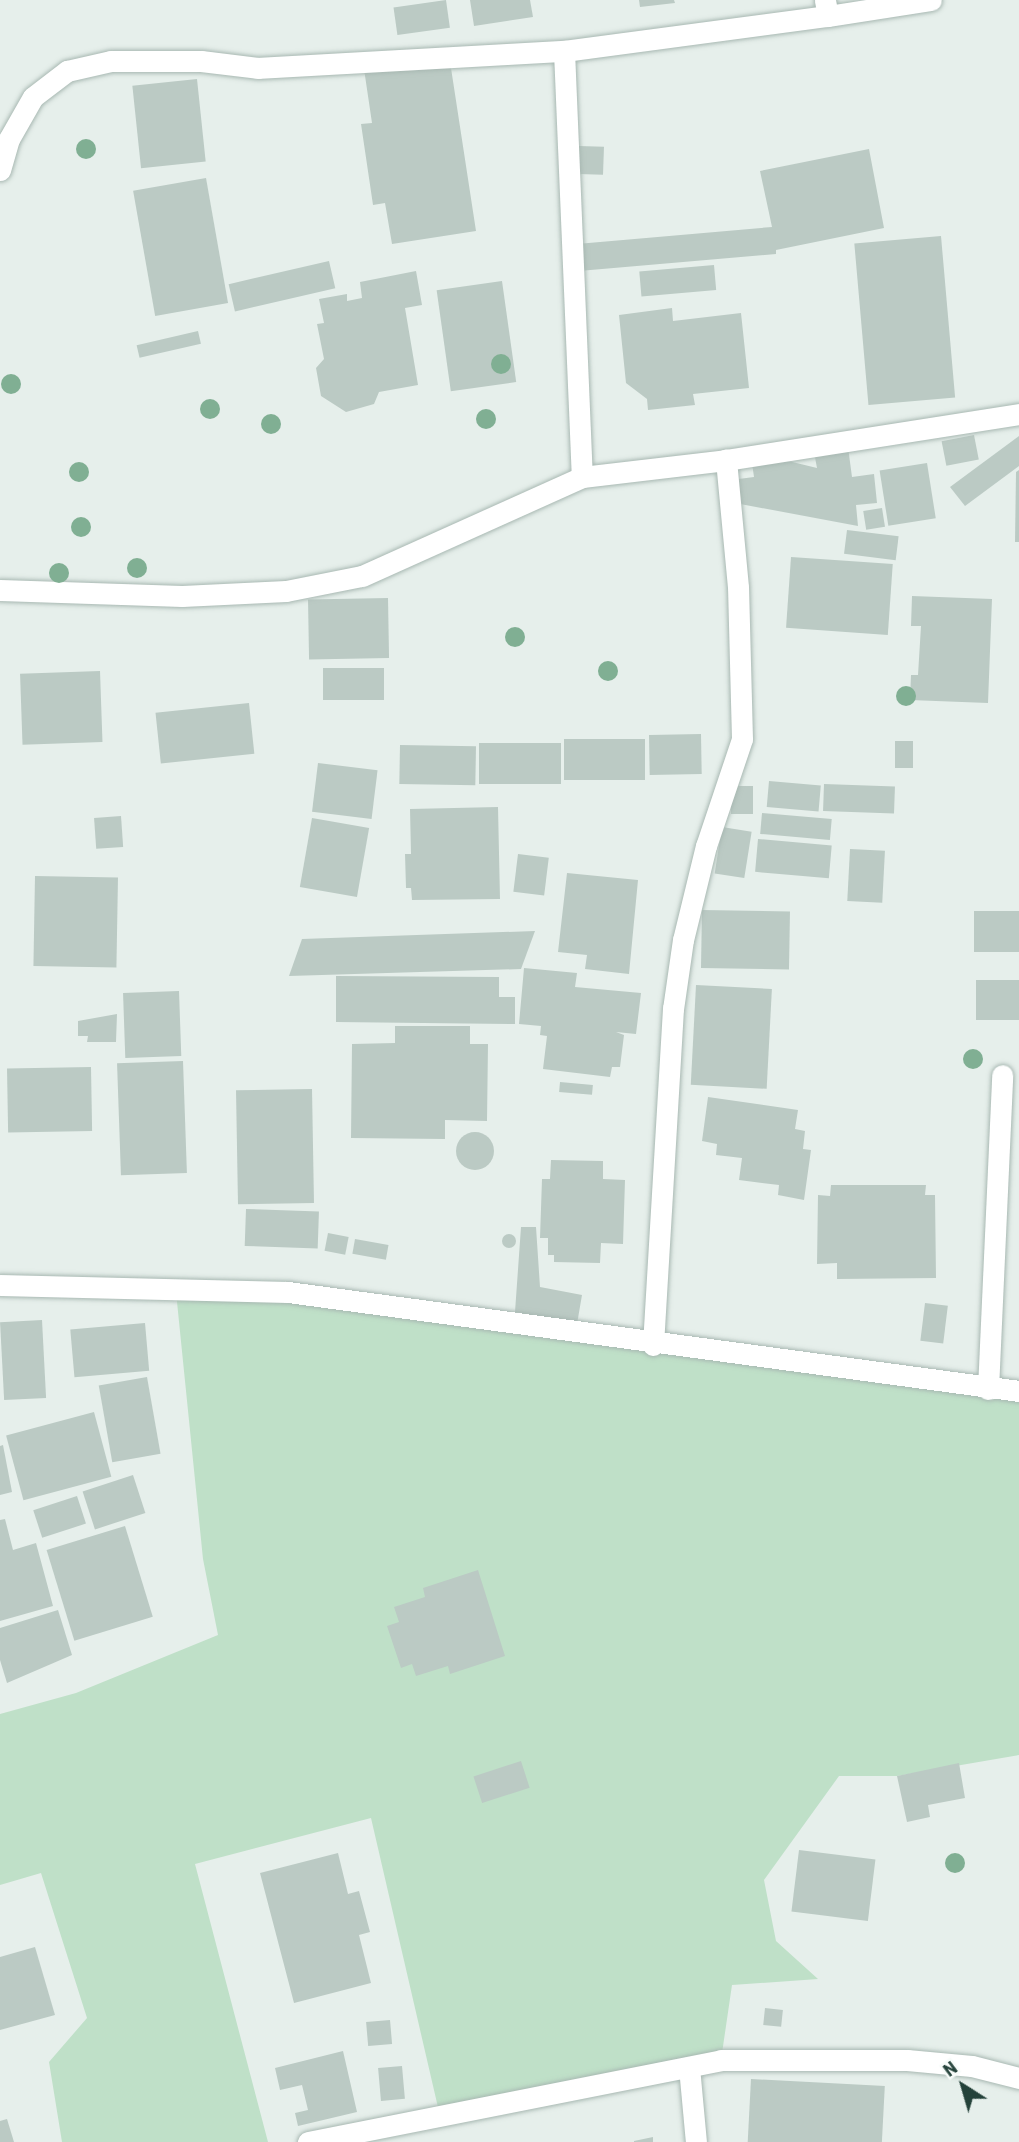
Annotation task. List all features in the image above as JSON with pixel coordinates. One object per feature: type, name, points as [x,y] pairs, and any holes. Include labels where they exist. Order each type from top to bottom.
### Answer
[{"type":"street","points":[[0,170],[9,139],[33,97],[66,71],[111,61],[201,61],[258,68],[564,51],[826,8],[931,0]]},
{"type":"street","points":[[564,51],[582,477]]},
{"type":"street","points":[[0,590],[182,596],[286,591],[349,579],[582,477],[726,460],[1019,414]]},
{"type":"street","points":[[653,1345],[673,1009],[683,940],[706,846],[742,739],[738,587],[726,460]]},
{"type":"street","points":[[988,1390],[1002,1075]]},
{"type":"street","points":[[0,1285],[288,1292],[653,1345],[988,1390],[1019,1391]]},
{"type":"street","points":[[308,2142],[720,2060],[907,2060],[972,2066],[1019,2078]]},
{"type":"street","points":[[689,2067],[695,2142]]},
{"type":"green space","points":[[176,1292],[288,1292],[1019,1391],[1019,1755],[897,1776],[839,1776],[764,1880],[776,1941],[818,1979],[732,1985],[721,2060],[440,2116],[371,1818],[195,1864],[268,2142],[62,2142],[49,2062],[87,2018],[41,1873],[0,1885],[0,1714],[76,1693],[218,1635],[203,1559]]},
{"type":"building","points":[[446,0],[450,28],[397,35],[394,7]]},
{"type":"building","points":[[470,0],[530,0],[533,17],[474,26]]},
{"type":"building","points":[[639,0],[674,0],[675,3],[640,7]]},
{"type":"building","points":[[449,55],[476,231],[392,244],[385,203],[373,205],[361,124],[372,123],[364,69]]},
{"type":"building","points":[[197,79],[206,162],[141,168],[132,86]]},
{"type":"building","points":[[579,146],[604,147],[603,175],[578,174]]},
{"type":"building","points":[[869,149],[884,228],[776,250],[776,254],[579,271],[577,244],[772,227],[760,171]]},
{"type":"building","points":[[206,178],[228,303],[155,316],[133,191]]},
{"type":"building","points":[[941,236],[955,397],[868,405],[854,244]]},
{"type":"building","points":[[329,261],[335,288],[235,311],[229,284]]},
{"type":"building","points":[[714,265],[716,290],[641,296],[639,272]]},
{"type":"building","points":[[416,271],[422,305],[405,308],[418,385],[379,392],[374,404],[346,412],[321,396],[316,368],[324,359],[317,324],[324,323],[319,299],[347,294],[347,301],[362,298],[360,282]]},
{"type":"building","points":[[502,281],[516,382],[451,391],[437,290]]},
{"type":"building","points":[[672,308],[673,321],[741,313],[749,388],[693,394],[695,405],[648,410],[647,399],[626,383],[619,315]]},
{"type":"building","points":[[198,331],[201,344],[140,358],[137,345]]},
{"type":"building","points":[[974,435],[979,460],[946,466],[942,441]]},
{"type":"building","points":[[1019,436],[1019,466],[965,506],[950,487]]},
{"type":"building","points":[[848,447],[852,477],[874,474],[877,503],[856,505],[858,526],[735,503],[731,480],[754,477],[752,463],[780,459],[817,468],[814,452]]},
{"type":"building","points":[[927,463],[936,518],[888,526],[880,471]]},
{"type":"building","points":[[1019,470],[1019,542],[1015,542],[1016,472]]},
{"type":"building","points":[[882,508],[885,527],[866,530],[863,511]]},
{"type":"building","points":[[847,530],[899,536],[896,560],[844,554]]},
{"type":"building","points":[[791,557],[893,564],[888,635],[786,628]]},
{"type":"building","points":[[912,596],[992,599],[988,703],[910,700],[911,675],[918,675],[921,626],[911,626]]},
{"type":"building","points":[[388,598],[389,658],[309,659],[308,599]]},
{"type":"building","points":[[323,668],[384,668],[384,700],[323,700]]},
{"type":"building","points":[[100,671],[102,742],[23,745],[20,674]]},
{"type":"building","points":[[249,703],[254,754],[161,764],[156,713]]},
{"type":"building","points":[[701,734],[702,774],[650,775],[649,735]]},
{"type":"building","points":[[564,739],[645,739],[645,780],[564,780]]},
{"type":"building","points":[[895,741],[913,741],[913,768],[895,768]]},
{"type":"building","points":[[479,743],[561,743],[561,784],[479,784]]},
{"type":"building","points":[[400,745],[476,746],[475,785],[399,784]]},
{"type":"building","points":[[318,763],[378,770],[372,819],[312,812]]},
{"type":"building","points":[[769,781],[821,786],[819,811],[767,807]]},
{"type":"building","points":[[824,784],[895,786],[894,813],[823,811]]},
{"type":"building","points":[[731,786],[753,786],[753,814],[731,814]]},
{"type":"building","points":[[498,807],[500,899],[412,900],[411,888],[406,888],[405,854],[411,854],[410,809]]},
{"type":"building","points":[[762,813],[832,819],[830,840],[760,834]]},
{"type":"building","points":[[121,816],[123,847],[96,849],[94,818]]},
{"type":"building","points":[[312,818],[369,828],[357,897],[300,887]]},
{"type":"building","points":[[722,827],[752,832],[744,878],[715,873]]},
{"type":"building","points":[[758,839],[832,845],[829,878],[755,872]]},
{"type":"building","points":[[850,849],[885,851],[882,903],[847,901]]},
{"type":"building","points":[[518,854],[549,858],[544,895],[513,892]]},
{"type":"building","points":[[567,873],[638,880],[629,974],[585,969],[587,955],[558,952]]},
{"type":"building","points":[[35,876],[118,877],[116,967],[33,966]]},
{"type":"building","points":[[702,910],[790,912],[789,970],[701,968]]},
{"type":"building","points":[[974,911],[1019,911],[1019,952],[974,952]]},
{"type":"building","points":[[535,931],[521,969],[289,976],[302,939]]},
{"type":"building","points":[[524,968],[577,973],[575,987],[641,993],[636,1034],[616,1032],[624,1035],[620,1067],[612,1067],[610,1077],[543,1069],[547,1036],[540,1035],[541,1026],[519,1024]]},
{"type":"building","points":[[336,976],[499,977],[499,997],[515,997],[515,1024],[336,1022]]},
{"type":"building","points":[[976,980],[1019,980],[1019,1020],[976,1020]]},
{"type":"building","points":[[696,985],[772,989],[767,1089],[691,1085]]},
{"type":"building","points":[[179,991],[181,1056],[125,1058],[123,993]]},
{"type":"building","points":[[117,1014],[116,1042],[87,1042],[88,1036],[78,1036],[78,1021]]},
{"type":"building","points":[[395,1026],[470,1026],[470,1044],[488,1044],[487,1121],[445,1120],[445,1139],[351,1138],[352,1044],[395,1043]]},
{"type":"building","points":[[183,1061],[187,1173],[121,1175],[117,1063]]},
{"type":"building","points":[[91,1067],[92,1131],[8,1132],[7,1068]]},
{"type":"building","points":[[560,1082],[593,1085],[592,1095],[559,1092]]},
{"type":"building","points":[[312,1089],[314,1203],[238,1204],[236,1090]]},
{"type":"building","points":[[708,1097],[798,1110],[795,1129],[805,1131],[803,1149],[811,1150],[804,1200],[778,1195],[779,1185],[739,1180],[742,1158],[716,1155],[717,1144],[702,1141]]},
{"type":"building","points":[[475,1132],[489,1137],[494,1151],[489,1165],[475,1170],[461,1165],[456,1151],[461,1137]]},
{"type":"building","points":[[551,1160],[603,1161],[603,1179],[625,1180],[623,1244],[601,1243],[600,1263],[554,1262],[554,1255],[548,1255],[548,1238],[540,1238],[542,1179],[550,1179]]},
{"type":"building","points":[[831,1185],[926,1185],[925,1195],[935,1195],[936,1278],[837,1279],[837,1263],[817,1264],[818,1195],[830,1196]]},
{"type":"building","points":[[246,1209],[319,1212],[318,1249],[245,1246]]},
{"type":"building","points":[[521,1227],[536,1227],[540,1287],[582,1295],[577,1324],[515,1312]]},
{"type":"building","points":[[328,1233],[349,1237],[345,1255],[325,1251]]},
{"type":"building","points":[[506,1234],[512,1234],[516,1241],[512,1248],[506,1248],[502,1244],[502,1238]]},
{"type":"building","points":[[355,1239],[388,1245],[386,1260],[352,1254]]},
{"type":"building","points":[[925,1303],[948,1306],[943,1344],[920,1341]]},
{"type":"building","points":[[42,1320],[46,1398],[4,1400],[0,1322]]},
{"type":"building","points":[[145,1323],[149,1371],[74,1377],[70,1330]]},
{"type":"building","points":[[147,1377],[161,1454],[112,1462],[99,1386]]},
{"type":"building","points":[[94,1412],[111,1477],[23,1500],[6,1436]]},
{"type":"building","points":[[3,1445],[12,1492],[0,1495],[0,1446]]},
{"type":"building","points":[[133,1475],[145,1513],[95,1529],[83,1491]]},
{"type":"building","points":[[77,1496],[86,1524],[42,1538],[33,1510]]},
{"type":"building","points":[[5,1519],[13,1550],[36,1543],[53,1606],[0,1621],[0,1520]]},
{"type":"building","points":[[125,1526],[153,1617],[74,1641],[47,1550]]},
{"type":"building","points":[[478,1570],[505,1656],[450,1674],[448,1666],[416,1676],[412,1664],[401,1668],[387,1626],[399,1622],[394,1607],[425,1597],[423,1588]]},
{"type":"building","points":[[58,1610],[72,1655],[7,1683],[0,1660],[0,1628]]},
{"type":"building","points":[[521,1761],[530,1788],[482,1803],[473,1776]]},
{"type":"building","points":[[959,1763],[965,1798],[928,1805],[930,1817],[907,1822],[897,1776]]},
{"type":"building","points":[[799,1850],[875,1859],[868,1921],[791,1912]]},
{"type":"building","points":[[338,1853],[348,1894],[359,1891],[370,1932],[359,1935],[371,1983],[294,2003],[260,1873]]},
{"type":"building","points":[[35,1947],[55,2015],[0,2030],[0,1957]]},
{"type":"building","points":[[765,2008],[783,2010],[781,2027],[763,2025]]},
{"type":"building","points":[[390,2020],[392,2044],[368,2046],[366,2022]]},
{"type":"building","points":[[343,2051],[357,2112],[298,2126],[295,2113],[308,2110],[302,2085],[280,2090],[275,2068]]},
{"type":"building","points":[[402,2066],[405,2099],[381,2101],[378,2068]]},
{"type":"building","points":[[751,2079],[885,2086],[882,2142],[748,2142]]},
{"type":"building","points":[[7,2119],[14,2142],[0,2142],[0,2121]]},
{"type":"building","points":[[653,2137],[653,2142],[634,2142],[634,2141]]}]
